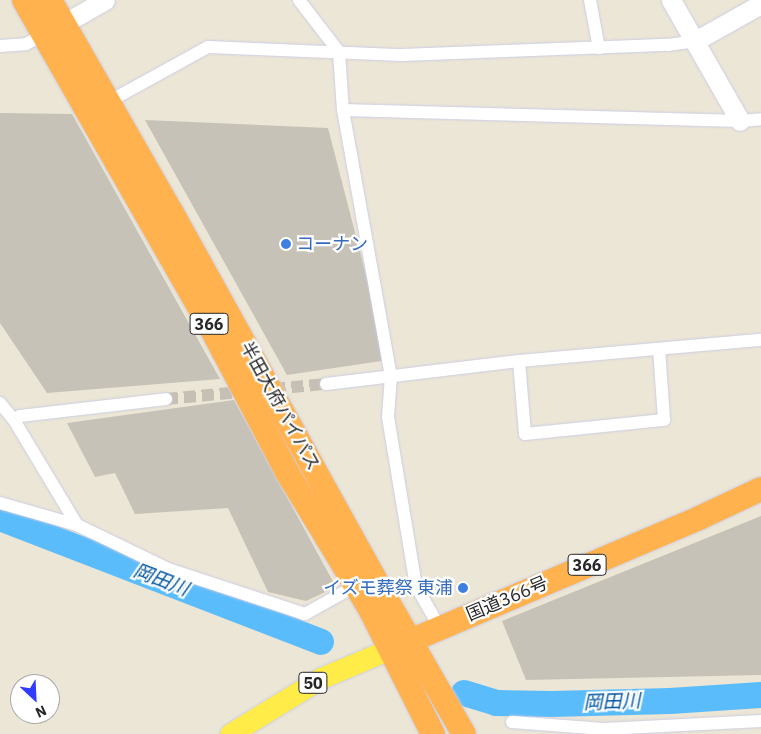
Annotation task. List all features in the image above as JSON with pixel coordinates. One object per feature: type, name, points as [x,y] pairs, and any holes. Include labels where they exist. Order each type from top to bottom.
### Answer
[{"type":"highway","name":"半田大府パイパス","points":[[24,0],[53,29],[108,102],[364,581],[390,649],[433,734]]},
{"type":"highway","name":"半田大府パイパス","points":[[50,0],[53,29],[287,472],[364,581],[412,640],[464,734]]},
{"type":"highway","name":"国道366号","points":[[390,649],[698,518],[761,489]]},
{"type":"main road","name":"50","points":[[230,734],[321,678],[390,649]]},
{"type":"street","points":[[0,46],[26,44],[105,0]]},
{"type":"street","points":[[299,0],[339,52],[343,110],[391,376],[388,417],[416,586],[440,628]]},
{"type":"street","points":[[590,0],[599,48]]},
{"type":"street","points":[[671,0],[740,121]]},
{"type":"street","points":[[108,102],[208,47],[402,55],[668,45],[695,41],[761,4]]},
{"type":"street","points":[[343,110],[740,121],[761,119]]},
{"type":"street","points":[[326,384],[518,361],[761,340]]},
{"type":"street","points":[[518,361],[525,434],[664,420],[659,349]]},
{"type":"street","points":[[14,420],[20,416],[166,398]]},
{"type":"street","points":[[0,403],[14,420],[77,525]]},
{"type":"street","points":[[0,503],[77,525],[168,569],[305,614],[364,581]]},
{"type":"street","points":[[512,722],[599,731],[761,721]]},
{"type":"building","points":[[0,113],[72,114],[220,379],[47,393],[0,323]]},
{"type":"building","name":"コーナン","points":[[145,120],[328,128],[388,360],[287,375]]},
{"type":"building","points":[[234,400],[336,587],[306,601],[268,592],[228,508],[135,514],[115,473],[95,477],[67,423]]},
{"type":"building","points":[[761,516],[761,675],[526,680],[502,621]]},
{"type":"waterway","name":"岡田川","points":[[0,518],[321,642]]},
{"type":"waterway","name":"岡田川","points":[[464,693],[496,703],[552,704],[670,701],[761,695]]},
{"type":"tunnel","points":[[166,399],[326,384]]},
{"type":"place","name":"コーナン","points":[[286,244]]},
{"type":"place","name":"イズモ葬祭 東浦","points":[[463,588]]}]
